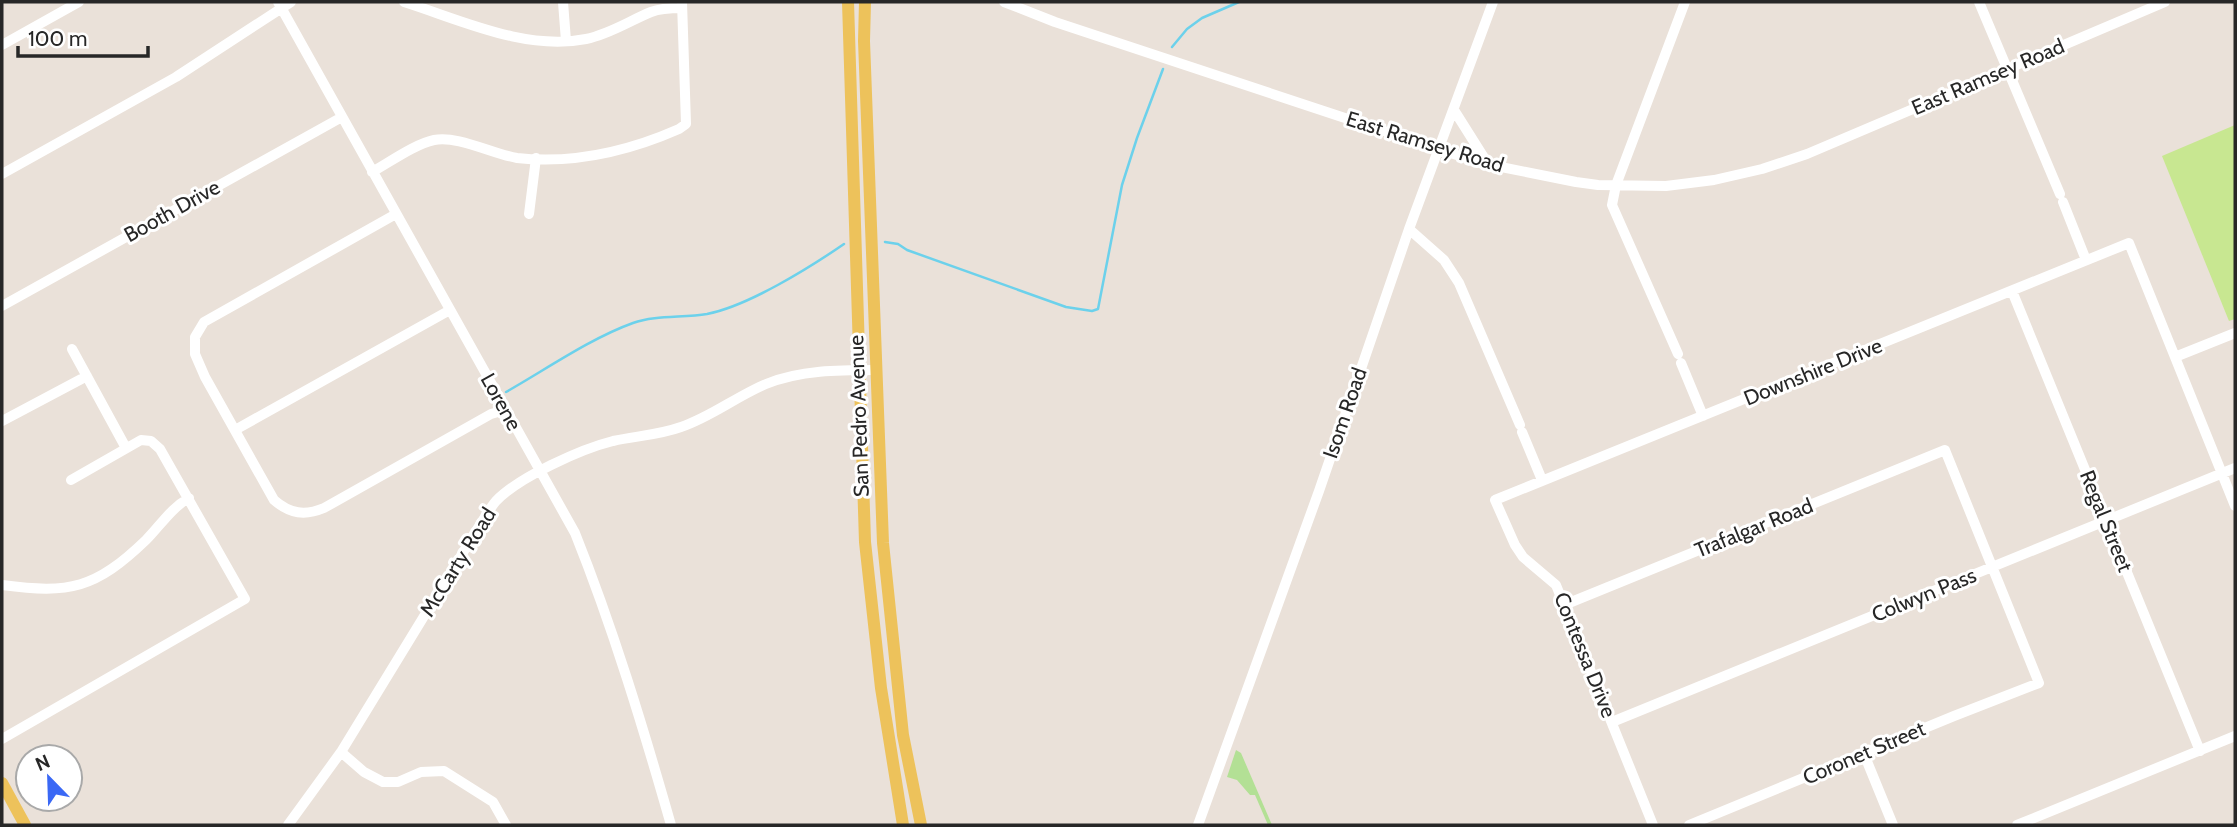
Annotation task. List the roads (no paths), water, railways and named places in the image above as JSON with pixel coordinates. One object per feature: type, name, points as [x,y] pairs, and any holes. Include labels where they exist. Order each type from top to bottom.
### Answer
[{"type":"main road","name":"San Pedro Avenue","points":[[848,2],[865,534],[881,688],[903,825]]},
{"type":"main road","name":"San Pedro Avenue","points":[[865,2],[883,542],[894,662],[905,743],[921,825]]},
{"type":"main road","points":[[853,152],[868,152]]},
{"type":"main road","points":[[2,783],[25,825]]},
{"type":"street","points":[[2,45],[79,2]]},
{"type":"street","points":[[2,174],[176,77],[280,5],[292,2]]},
{"type":"street","points":[[372,172],[436,140],[449,139],[491,152],[536,158],[601,154],[627,148],[686,124],[682,5],[652,12],[601,35],[566,41],[521,39],[404,2]]},
{"type":"street","points":[[563,2],[566,41]]},
{"type":"street","name":"East Ramsey Road","points":[[1004,2],[1055,22],[1488,164],[1576,182],[1666,186],[1714,180],[1762,169],[1817,150],[2165,2]]},
{"type":"street","name":"Isom Road","points":[[1198,825],[1319,491],[1409,229],[1493,2]]},
{"type":"street","points":[[1685,2],[1616,185],[1612,205],[1703,416]]},
{"type":"street","points":[[1979,2],[2086,260]]},
{"type":"street","name":"Lorene","points":[[280,5],[575,533],[597,586],[671,825]]},
{"type":"street","points":[[1454,110],[1488,164]]},
{"type":"street","name":"Booth Drive","points":[[2,306],[342,117]]},
{"type":"street","points":[[529,214],[536,158]]},
{"type":"street","points":[[396,214],[212,316],[200,328],[194,346],[205,377],[274,499],[288,510],[300,514],[313,513],[324,508],[491,414],[505,410]]},
{"type":"street","points":[[1409,229],[1444,260],[1459,283],[1542,481]]},
{"type":"street","name":"Downshire Drive","points":[[1495,499],[2129,243],[2175,358]]},
{"type":"street","name":"Regal Street","points":[[2012,291],[2200,751]]},
{"type":"street","points":[[235,430],[450,310]]},
{"type":"street","points":[[2235,333],[2175,358],[2235,506]]},
{"type":"street","points":[[72,349],[126,449]]},
{"type":"street","name":"McCarty Road","points":[[288,825],[341,752],[488,512],[507,492],[576,454],[598,445],[685,426],[757,388],[780,379],[813,372],[876,370]]},
{"type":"street","points":[[2,421],[87,376]]},
{"type":"street","points":[[2,738],[245,599],[160,449],[151,441],[141,440],[71,480]]},
{"type":"street","name":"Trafalgar Road","points":[[1564,605],[1945,450],[1992,567]]},
{"type":"street","name":"Colwyn Pass","points":[[1612,722],[2235,468]]},
{"type":"street","points":[[2,585],[61,589],[76,587],[95,579],[113,568],[145,541],[180,503],[189,498]]},
{"type":"street","name":"Contessa Drive","points":[[1495,499],[1523,557],[1556,585],[1653,825]]},
{"type":"street","name":"Coronet Street","points":[[1689,825],[2039,683],[1992,567]]},
{"type":"street","points":[[2017,825],[2235,736]]},
{"type":"street","points":[[341,752],[364,772],[383,782],[398,782],[421,772],[444,771],[493,802],[506,825]]},
{"type":"street","points":[[1864,754],[1893,825]]},
{"type":"waterway","points":[[1172,47],[1187,29],[1202,18],[1239,2]]},
{"type":"waterway","points":[[885,242],[898,244],[907,250],[1066,307],[1092,311],[1098,309],[1122,185],[1163,69]]},
{"type":"waterway","points":[[506,392],[617,329],[650,319],[723,310],[778,285],[844,244]]}]
